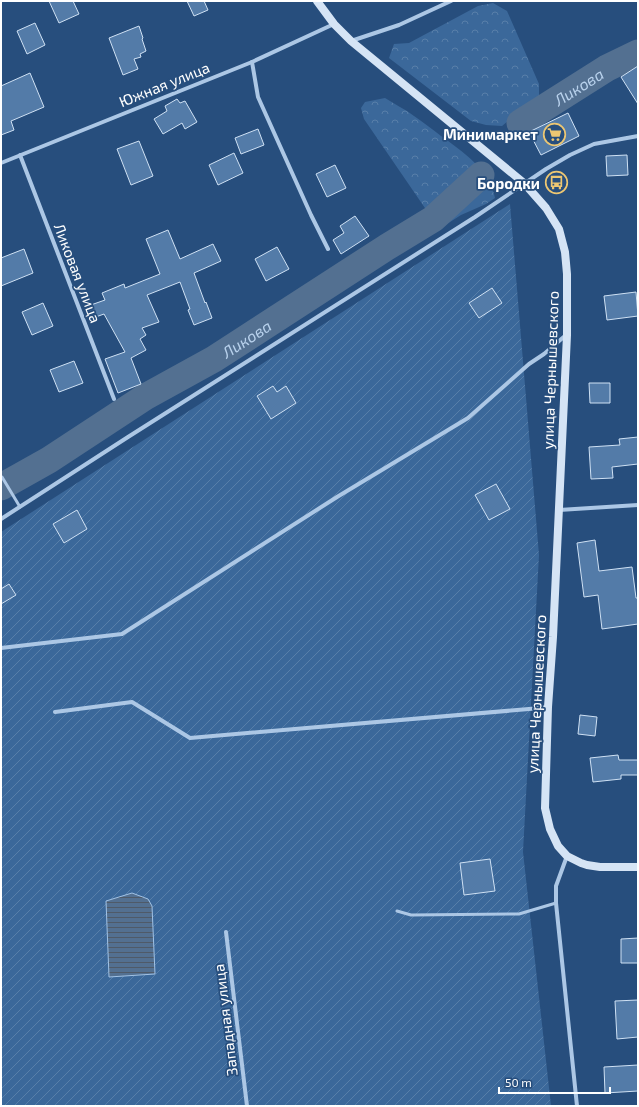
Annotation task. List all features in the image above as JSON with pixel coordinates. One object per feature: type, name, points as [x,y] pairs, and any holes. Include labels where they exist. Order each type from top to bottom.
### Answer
[{"type":"street","points":[[318,1],[335,26]]},
{"type":"street","points":[[351,42],[399,25],[450,1]]},
{"type":"street","name":"улица Чернышевского","points":[[335,26],[351,42],[524,183],[546,208],[559,229],[565,252],[567,274],[567,335],[548,707],[545,808],[550,829],[558,846],[567,856]]},
{"type":"street","name":"Южная улица","points":[[1,163],[252,62],[335,26]]},
{"type":"street","points":[[252,62],[258,97],[311,215],[328,249]]},
{"type":"street","points":[[1,519],[475,217],[546,169],[570,155],[594,144],[638,136]]},
{"type":"street","name":"Ликовая улица","points":[[20,155],[114,399]]},
{"type":"street","points":[[1,648],[122,634],[337,497],[468,418],[529,364],[567,335]]},
{"type":"street","points":[[558,510],[638,505]]},
{"type":"street","points":[[55,712],[132,702],[190,738],[529,710],[548,707]]},
{"type":"street","points":[[576,1106],[556,903],[556,886],[567,856],[581,864],[587,865],[600,867],[638,867]]},
{"type":"street","name":"Западная улица","points":[[226,932],[247,1106]]},
{"type":"lane","points":[[2,477],[20,507]]},
{"type":"lane","points":[[397,911],[411,915],[520,914],[556,903]]},
{"type":"green space","points":[[493,3],[507,11],[539,84],[539,99],[530,112],[514,116],[502,126],[486,125],[471,121],[389,58],[394,44],[409,43],[478,6]]},
{"type":"green space","points":[[385,98],[411,113],[474,162],[488,179],[495,198],[486,204],[461,215],[395,257],[382,262],[369,261],[365,257],[369,251],[423,216],[427,211],[364,119],[361,108],[365,102]]},
{"type":"green space","points":[[510,204],[539,555],[523,852],[551,1106],[1,1106],[1,532]]},
{"type":"shaded area","points":[[132,893],[148,899],[152,906],[155,974],[109,977],[106,901]]},
{"type":"building","points":[[49,1],[73,1],[79,14],[59,23]]},
{"type":"building","points":[[187,1],[204,1],[208,10],[194,16]]},
{"type":"building","points":[[35,23],[45,45],[27,54],[17,31]]},
{"type":"building","points":[[139,26],[146,51],[140,54],[141,57],[134,59],[138,69],[123,75],[109,38]]},
{"type":"building","points":[[638,66],[638,104],[621,77]]},
{"type":"building","points":[[30,73],[44,107],[11,121],[14,130],[1,135],[1,86]]},
{"type":"building","points":[[177,99],[180,103],[185,101],[197,122],[185,129],[182,123],[163,134],[154,119],[167,111],[165,106]]},
{"type":"building","name":"Минимаркет","points":[[568,113],[579,136],[541,155],[529,132]]},
{"type":"building","points":[[258,129],[264,145],[241,154],[235,138]]},
{"type":"building","points":[[139,141],[153,176],[131,185],[117,149]]},
{"type":"building","points":[[234,153],[243,173],[218,185],[209,165]]},
{"type":"building","points":[[627,155],[628,175],[607,176],[606,156]]},
{"type":"building","points":[[335,165],[346,188],[327,197],[316,174]]},
{"type":"building","points":[[355,216],[369,236],[341,254],[333,240],[344,233],[340,226]]},
{"type":"building","points":[[168,230],[180,259],[213,244],[221,261],[194,273],[212,318],[194,325],[180,282],[147,295],[159,322],[142,328],[146,335],[140,339],[146,350],[131,358],[141,384],[118,393],[105,359],[125,352],[104,314],[93,318],[88,306],[105,300],[102,293],[124,284],[125,288],[160,274],[146,239]]},
{"type":"building","points":[[277,247],[289,269],[266,281],[255,259]]},
{"type":"building","points":[[24,249],[33,273],[1,286],[1,258]]},
{"type":"building","points":[[492,288],[502,303],[479,318],[469,303]]},
{"type":"building","points":[[636,292],[638,316],[607,320],[604,296]]},
{"type":"building","points":[[43,303],[53,326],[32,335],[22,312]]},
{"type":"building","points":[[74,361],[83,383],[59,392],[50,370]]},
{"type":"building","points":[[589,383],[610,383],[610,403],[590,403]]},
{"type":"building","points":[[273,386],[277,392],[286,386],[296,403],[271,419],[257,396]]},
{"type":"building","points":[[638,437],[638,464],[612,467],[613,478],[591,479],[589,447],[620,445],[619,439]]},
{"type":"building","points":[[496,484],[510,509],[489,520],[475,495]]},
{"type":"building","points":[[77,510],[87,529],[64,543],[53,524]]},
{"type":"building","points":[[595,540],[599,571],[632,567],[636,598],[638,598],[638,624],[602,629],[598,595],[584,597],[577,543]]},
{"type":"building","points":[[9,584],[16,595],[1,604],[1,589]]},
{"type":"building","points":[[580,715],[597,717],[595,736],[578,734]]},
{"type":"building","points":[[618,755],[619,760],[638,760],[638,775],[621,775],[621,779],[593,782],[590,758]]},
{"type":"building","points":[[490,859],[495,891],[464,895],[460,863]]},
{"type":"building","points":[[638,938],[638,963],[621,963],[621,939]]},
{"type":"building","points":[[638,1000],[638,1037],[617,1039],[615,1001]]},
{"type":"building","points":[[638,1065],[638,1091],[605,1093],[604,1067]]},
{"type":"waterway","name":"Ликова","points":[[520,123],[607,68],[638,53]]},
{"type":"waterway","name":"Ликова","points":[[1,487],[49,460],[145,397],[214,359],[433,219],[481,175]]},
{"type":"place","name":"Минимаркет","points":[[554,134]]},
{"type":"place","name":"Бородки","points":[[556,183]]}]
